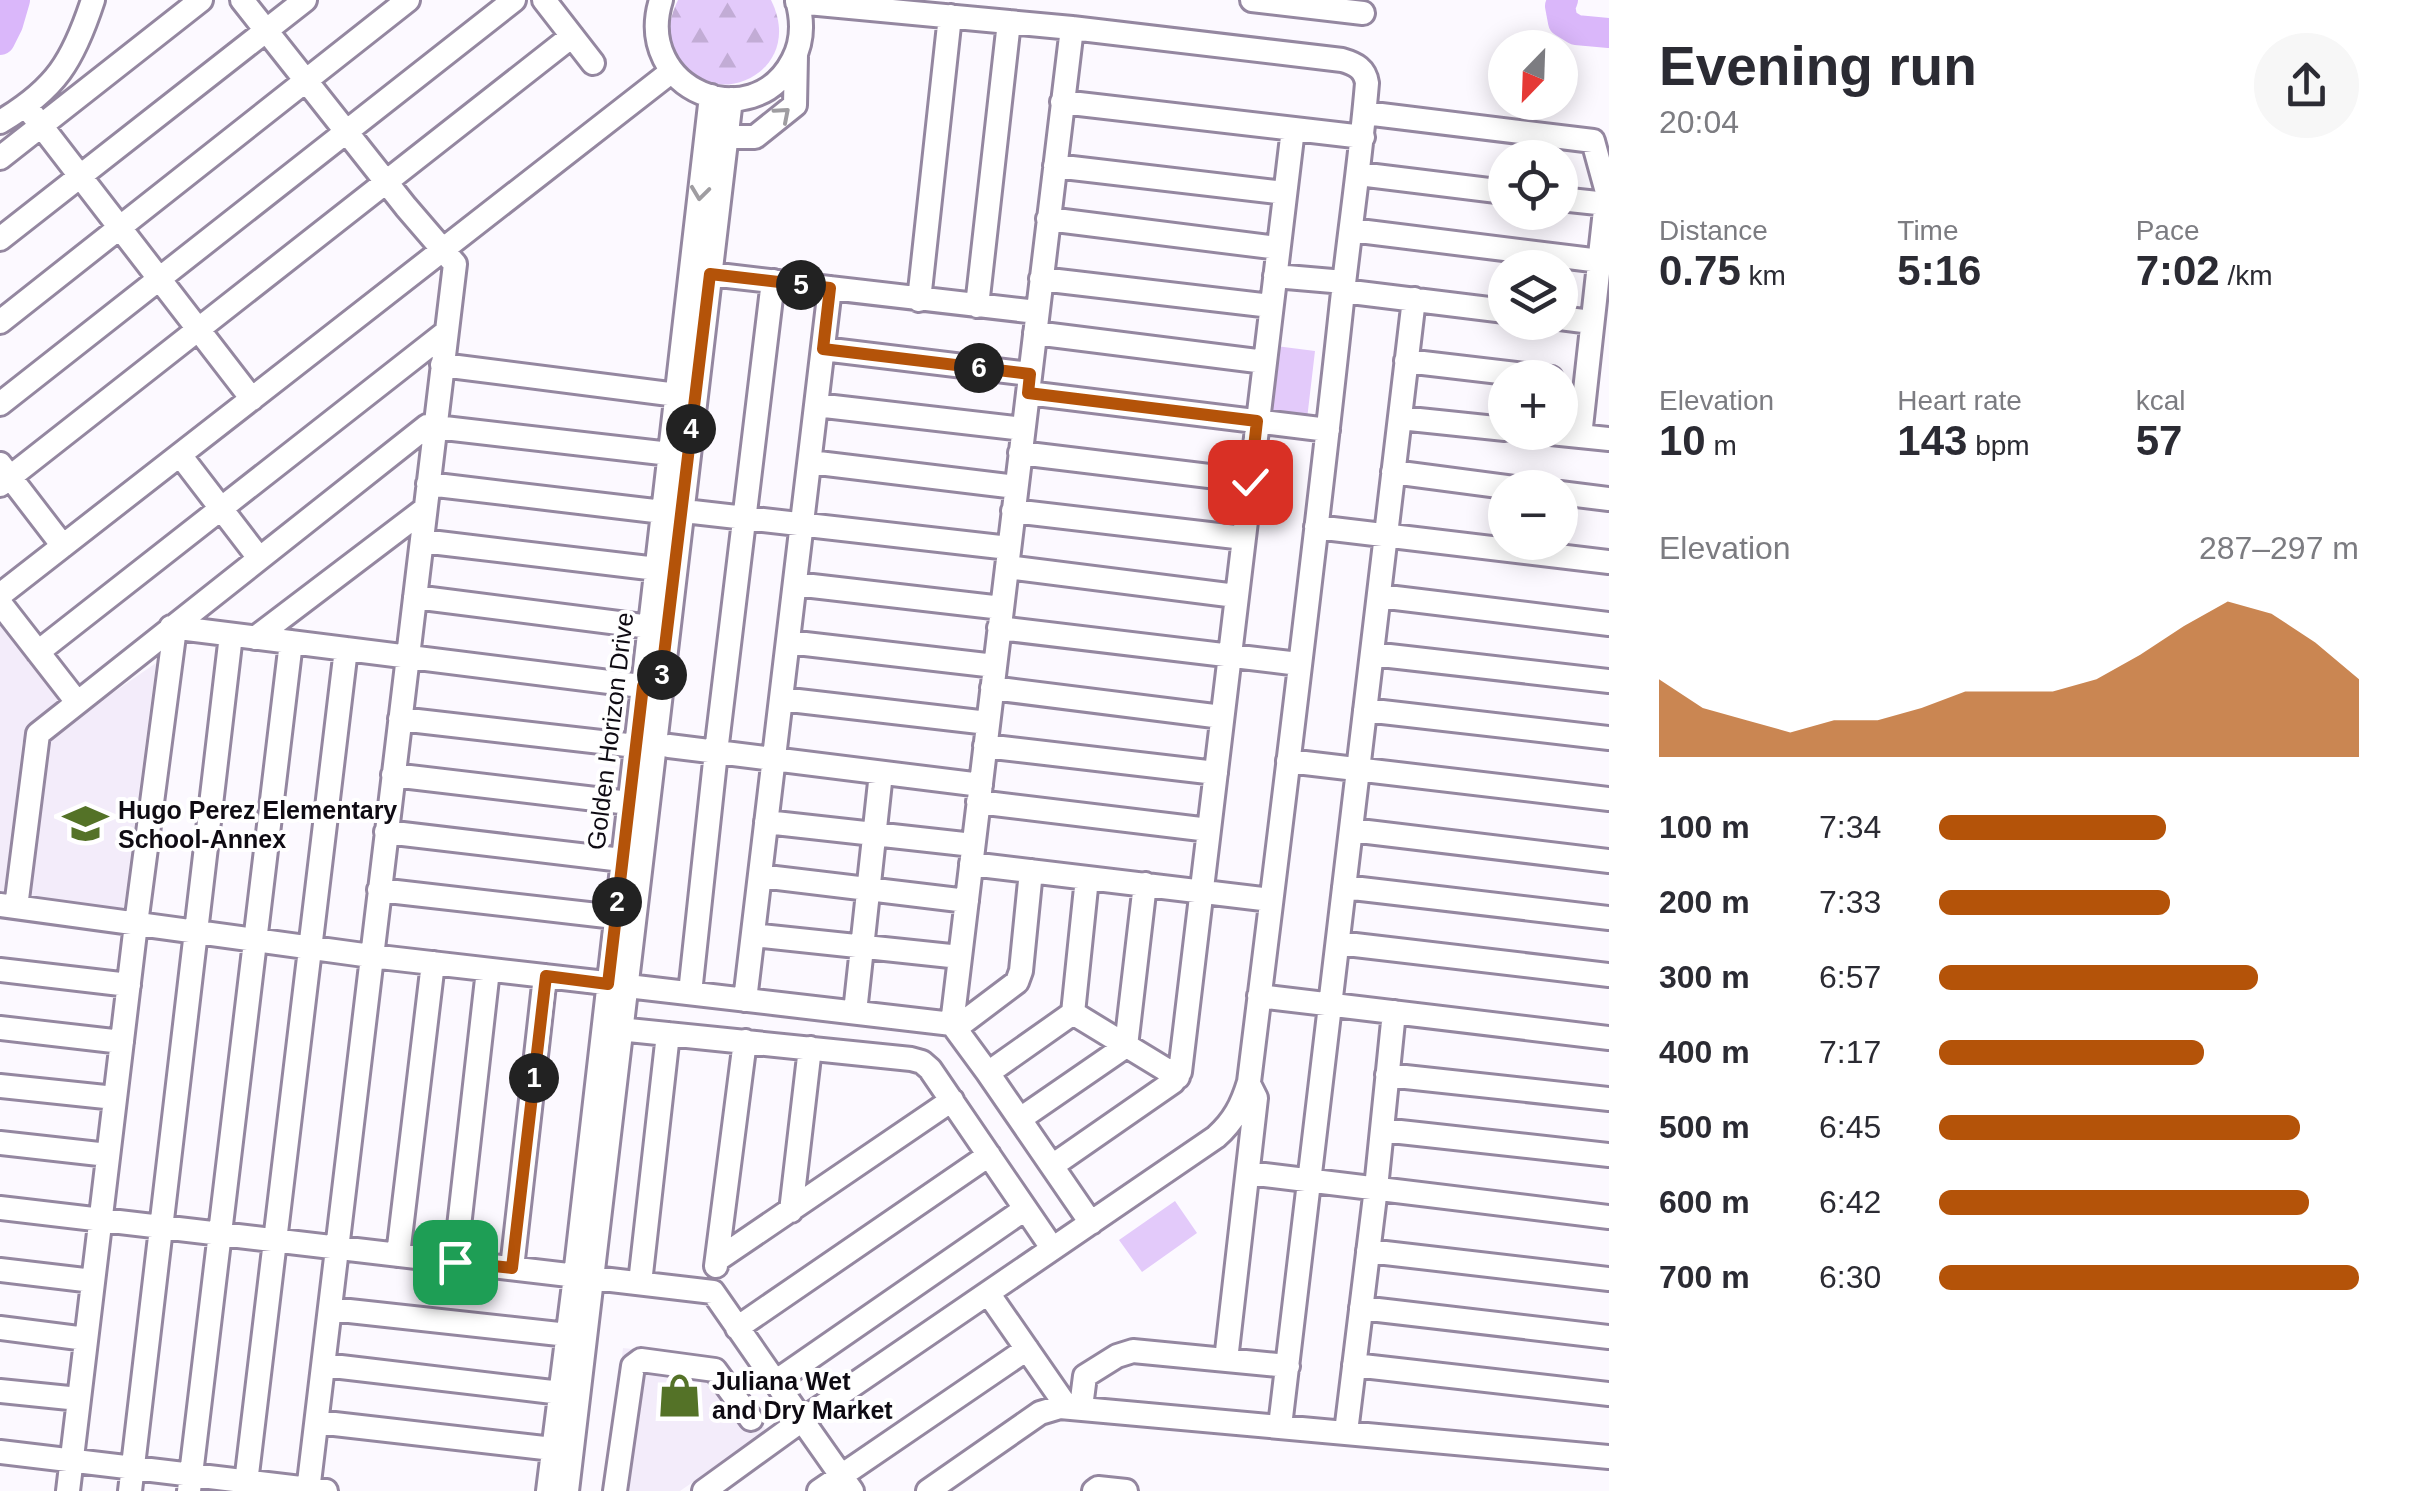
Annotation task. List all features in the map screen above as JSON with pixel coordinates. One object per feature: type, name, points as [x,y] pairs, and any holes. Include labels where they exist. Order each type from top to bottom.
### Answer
[{"type":"street","points":[[0,158],[201,0]]},
{"type":"street","points":[[0,1452],[72,1460],[132,1479],[314,1490],[317,1422],[455,264],[242,0]]},
{"type":"street","points":[[0,240],[305,0]]},
{"type":"street","points":[[0,322],[408,0]]},
{"type":"street","points":[[0,404],[514,0]]},
{"type":"street","points":[[544,0],[593,62]]},
{"type":"street","points":[[661,0],[657,14],[660,50],[672,71],[690,87],[721,98],[745,97],[781,78],[796,55]]},
{"type":"street","points":[[1252,0],[1328,4],[1363,13]]},
{"type":"street","points":[[0,122],[54,82],[70,60],[94,1]]},
{"type":"street","points":[[704,1491],[798,1415],[1091,1223],[1226,1128],[1236,1116],[1248,1082],[1271,900],[1359,174],[1366,75],[1354,63],[1342,60],[797,1],[802,28],[796,55],[795,106],[754,137],[726,137]]},
{"type":"street","points":[[919,300],[950,16]]},
{"type":"street","points":[[977,306],[1009,22]]},
{"type":"street","points":[[1072,28],[954,1026],[1091,1223]]},
{"type":"street","points":[[63,546],[4,475],[198,329],[572,36]]},
{"type":"street","points":[[0,595],[672,71]]},
{"type":"street","name":"Golden Horizon Drive","points":[[567,1491],[584,1277],[612,1028],[623,985],[652,687],[726,137],[721,98]]},
{"type":"street","name":"Golden Horizon Drive","points":[[623,985],[615,917],[636,746],[652,687],[650,626],[656,569],[721,98]]},
{"type":"street","points":[[1062,102],[1292,129],[1364,125],[1594,141],[1608,192],[1580,436],[1609,440]]},
{"type":"street","points":[[26,106],[252,399]]},
{"type":"street","points":[[1052,1166],[1178,1077],[1292,129]]},
{"type":"street","points":[[1055,166],[1285,192]]},
{"type":"street","points":[[1359,174],[1488,190]]},
{"type":"street","points":[[1578,200],[1607,204]]},
{"type":"street","points":[[1048,220],[1278,248]]},
{"type":"street","points":[[1351,230],[1600,261]]},
{"type":"street","points":[[710,274],[977,306],[1036,323],[1264,362]]},
{"type":"street","points":[[1275,276],[1488,309]]},
{"type":"street","points":[[1041,279],[1271,306]]},
{"type":"street","points":[[690,993],[773,281]]},
{"type":"street","points":[[745,1000],[830,288]]},
{"type":"street","points":[[1280,1426],[1414,299]]},
{"type":"street","points":[[1578,320],[1591,322]]},
{"type":"street","points":[[38,652],[446,333]]},
{"type":"street","points":[[823,349],[1328,430]]},
{"type":"street","points":[[1406,361],[1488,371]]},
{"type":"street","points":[[442,365],[677,395]]},
{"type":"street","points":[[1578,381],[1586,382]]},
{"type":"street","points":[[816,405],[1023,429]]},
{"type":"street","points":[[1400,418],[1488,427]]},
{"type":"street","points":[[670,454],[427,426],[43,728],[35,742],[8,906],[371,956],[954,1026],[1017,982],[1032,871]]},
{"type":"street","points":[[1020,454],[1250,482]]},
{"type":"street","points":[[180,455],[259,558]]},
{"type":"street","points":[[810,462],[1016,487]]},
{"type":"street","points":[[1393,472],[1488,485]]},
{"type":"street","points":[[428,484],[663,512]]},
{"type":"street","points":[[1578,496],[1609,500]]},
{"type":"street","points":[[132,1479],[196,932],[243,636],[426,508]]},
{"type":"street","points":[[1013,511],[1244,538]]},
{"type":"street","points":[[694,512],[803,524],[1236,596]]},
{"type":"street","points":[[1316,527],[1609,562]]},
{"type":"street","points":[[422,540],[656,569]]},
{"type":"street","points":[[795,584],[1298,664]]},
{"type":"street","points":[[1378,596],[1609,624]]},
{"type":"street","points":[[415,597],[650,626]]},
{"type":"street","points":[[0,603],[77,702]]},
{"type":"street","points":[[173,628],[652,687]]},
{"type":"street","points":[[68,1491],[173,628]]},
{"type":"street","points":[[190,1483],[291,642]]},
{"type":"street","points":[[788,642],[1222,717]]},
{"type":"street","points":[[246,1486],[346,649]]},
{"type":"street","points":[[1372,654],[1609,681]]},
{"type":"street","points":[[781,699],[1216,773]]},
{"type":"street","points":[[1365,710],[1609,738]]},
{"type":"street","points":[[400,719],[636,746]]},
{"type":"street","points":[[669,746],[881,772],[979,794],[1209,830]]},
{"type":"street","points":[[1288,761],[1609,799]]},
{"type":"street","points":[[855,1012],[881,772]]},
{"type":"street","points":[[393,775],[629,803]]},
{"type":"street","points":[[766,822],[874,834],[1032,871],[1271,900]]},
{"type":"street","points":[[1351,830],[1609,861]]},
{"type":"street","points":[[386,832],[622,860]]},
{"type":"street","points":[[760,876],[966,901]]},
{"type":"street","points":[[988,1072],[1073,1013],[1087,878]]},
{"type":"street","points":[[1020,1119],[1126,1046],[1145,884]]},
{"type":"street","points":[[1344,887],[1609,918]]},
{"type":"street","points":[[379,890],[615,917]]},
{"type":"street","points":[[753,934],[960,957]]},
{"type":"street","points":[[1338,943],[1609,975]]},
{"type":"street","points":[[398,1255],[432,963]]},
{"type":"street","points":[[0,970],[129,985]]},
{"type":"street","points":[[455,1262],[488,970]]},
{"type":"street","points":[[512,1268],[546,976]]},
{"type":"street","points":[[1259,996],[1609,1038]]},
{"type":"street","points":[[1346,1432],[1394,1012]]},
{"type":"street","points":[[1073,1013],[1178,1077]]},
{"type":"street","points":[[0,1028],[122,1042]]},
{"type":"street","points":[[612,1028],[922,1062],[930,1068],[1046,1239]]},
{"type":"street","points":[[640,1283],[668,1034]]},
{"type":"street","points":[[745,1042],[713,1292],[847,1483]]},
{"type":"street","points":[[791,1211],[810,1048]]},
{"type":"street","points":[[1387,1075],[1609,1099]]},
{"type":"street","points":[[1226,1360],[1256,1098],[1248,1082]]},
{"type":"street","points":[[0,1086],[115,1098]]},
{"type":"street","points":[[717,1260],[952,1100]]},
{"type":"street","points":[[1382,1130],[1609,1155]]},
{"type":"street","points":[[0,1142],[108,1155]]},
{"type":"street","points":[[737,1328],[989,1155]]},
{"type":"street","points":[[1248,1173],[1609,1217]]},
{"type":"street","points":[[0,1208],[713,1292]]},
{"type":"street","points":[[775,1382],[1025,1208]]},
{"type":"street","points":[[1368,1252],[1609,1278]]},
{"type":"street","points":[[0,1270],[93,1281]]},
{"type":"street","name":"Golden Horizon Drive","points":[[548,1491],[568,1335],[584,1277]]},
{"type":"street","points":[[988,1293],[1074,1407]]},
{"type":"street","points":[[1362,1308],[1609,1336]]},
{"type":"street","points":[[331,1309],[568,1335]]},
{"type":"street","points":[[0,1328],[86,1338]]},
{"type":"street","points":[[819,1491],[847,1483],[1027,1349]]},
{"type":"street","points":[[1074,1407],[1084,1376],[1123,1353],[1288,1366]]},
{"type":"street","points":[[615,1491],[636,1361],[715,1370],[751,1419]]},
{"type":"street","points":[[324,1365],[560,1393]]},
{"type":"street","points":[[1354,1365],[1609,1394]]},
{"type":"street","points":[[0,1390],[79,1399]]},
{"type":"street","points":[[928,1491],[1050,1408],[1074,1407],[1609,1458]]},
{"type":"street","points":[[317,1422],[554,1449]]},
{"type":"street","points":[[1094,1491],[1126,1491]]},
{"type":"shaded area","points":[[0,625],[59,701],[34,722],[22,743],[6,897],[0,896]]},
{"type":"shaded area","name":"Hugo Perez Elementary School-Annex","points":[[156,663],[123,914],[26,900],[46,741]]},
{"type":"shaded area","name":"Juliana Wet and Dry Market","points":[[623,1348],[714,1358],[767,1431],[680,1491],[606,1491]]},
{"type":"green space","points":[[678,0],[771,0],[779,28],[775,51],[763,69],[745,80],[724,85],[703,81],[685,68],[672,45],[670,22]]},
{"type":"green space","points":[[1276,346],[1315,351],[1307,419],[1269,414]]},
{"type":"green space","points":[[1175,1201],[1197,1233],[1142,1272],[1119,1240]]},
{"type":"waterway","points":[[0,40],[15,0]]},
{"type":"waterway","points":[[1563,0],[1563,22],[1576,30],[1609,33]]},
{"type":"place","name":"Hugo Perez Elementary School-Annex","points":[[85,824]]},
{"type":"place","name":"Juliana Wet and Dry Market","points":[[679,1395]]},
{"type":"route","points":[[455,1262],[512,1268],[546,976],[608,984],[643,686],[660,688],[710,274],[830,288],[823,349],[1030,374],[1028,393],[1257,421],[1250,482]]}]
